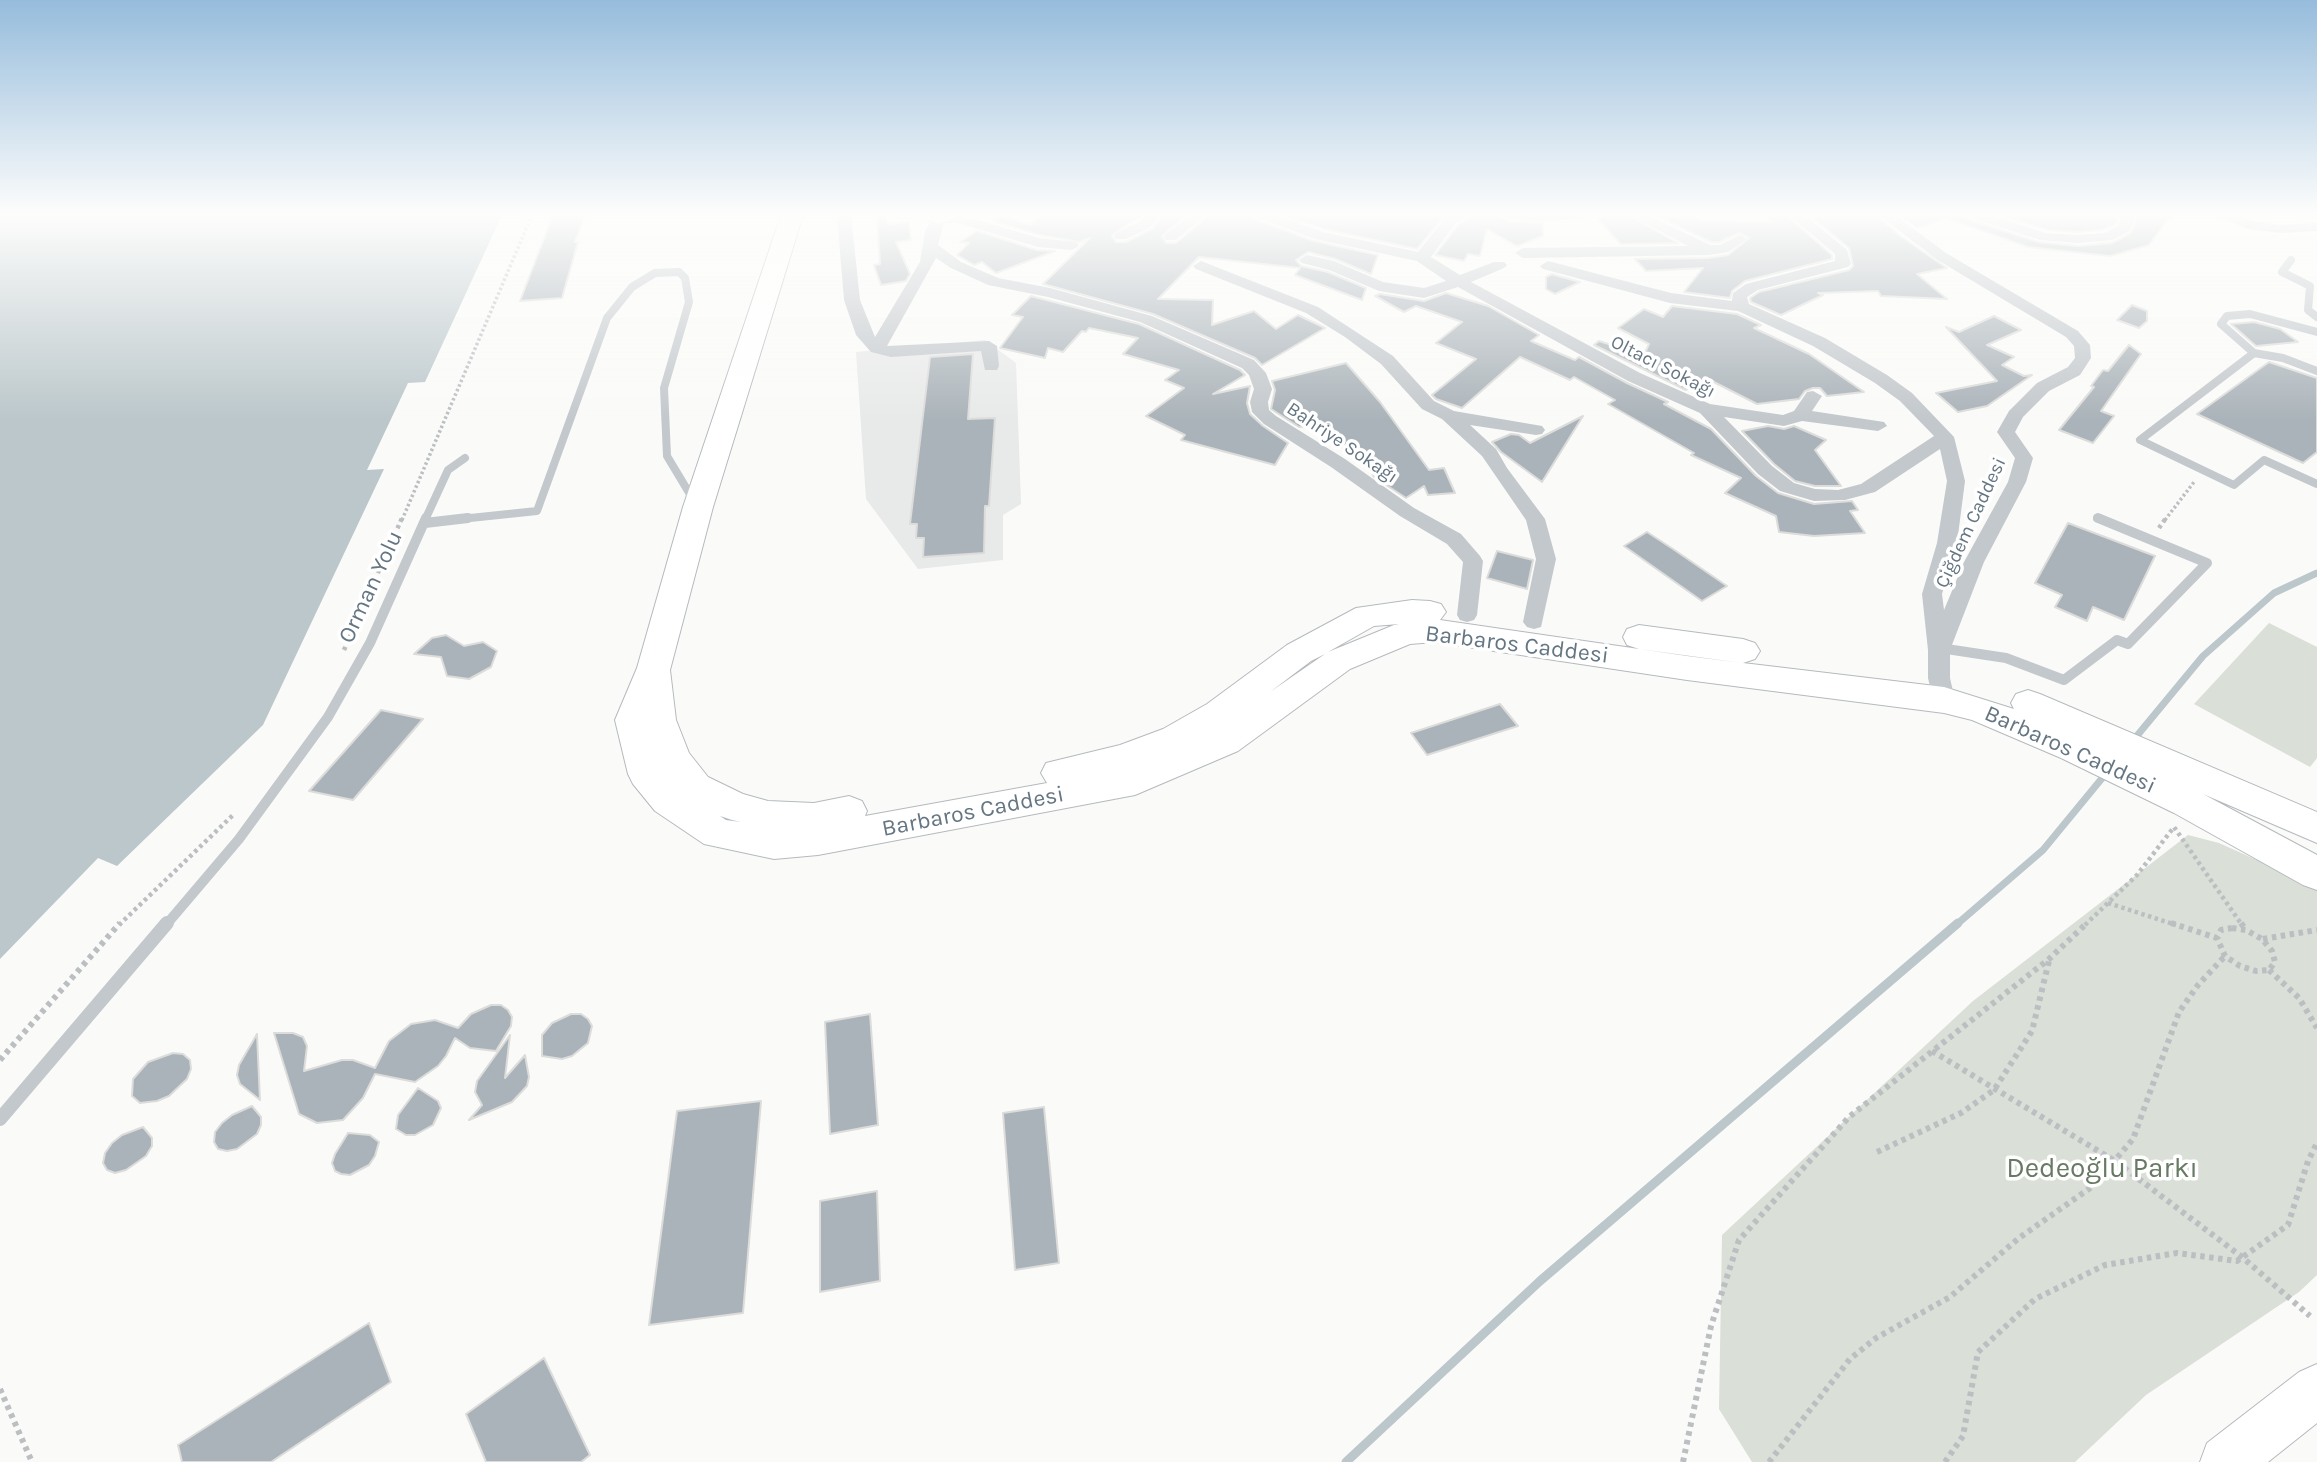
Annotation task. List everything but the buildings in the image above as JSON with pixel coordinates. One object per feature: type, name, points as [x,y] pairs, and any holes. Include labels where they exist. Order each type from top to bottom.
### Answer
[{"type":"main road","name":"Barbaros Caddesi","points":[[771,283],[698,508],[654,668],[632,720],[646,774],[668,801],[717,833],[774,844],[818,841],[1135,781],[1226,742],[1338,661],[1406,633],[1434,631],[1687,668],[1941,669]]},
{"type":"main road","name":"Barbaros Caddesi","points":[[654,668],[659,720],[674,760],[695,787],[732,805],[768,816],[814,818],[1063,772],[1125,757],[1175,738],[1220,713],[1299,653],[1367,617],[1412,611],[1534,622],[1941,669],[1981,710],[2074,735],[2172,780],[2317,828]]},
{"type":"main road","name":"Barbaros Caddesi","points":[[2172,780],[2317,874]]},
{"type":"main road","points":[[2226,1462],[2317,1390]]},
{"type":"street","points":[[850,283],[852,300],[864,335],[877,348],[891,352],[989,346],[991,366]]},
{"type":"street","points":[[877,348],[915,283]]},
{"type":"street","name":"Bahriye Sokağı","points":[[1000,283],[1050,293],[1146,319],[1248,364],[1257,373],[1263,389],[1259,402],[1261,412],[1270,420],[1338,463],[1407,512],[1454,539],[1473,561],[1467,615]]},
{"type":"street","points":[[1244,283],[1312,310],[1332,322],[1387,359],[1428,405],[1448,415],[1493,425],[1536,430]]},
{"type":"street","points":[[1373,283],[1408,291],[1435,291],[1455,283]]},
{"type":"street","name":"Oltacı Sokağı","points":[[1465,283],[1634,377],[1706,409],[1765,470],[1787,487],[1814,495],[1838,496],[1868,488],[1945,437]]},
{"type":"street","points":[[1613,283],[1670,299],[1742,306],[1819,342],[1881,379],[1906,397],[1945,437],[1956,481],[1947,543],[1933,594],[1941,669]]},
{"type":"street","points":[[1742,306],[1739,296],[1752,288],[1770,283]]},
{"type":"street","name":"Çiğdem Caddesi","points":[[1941,669],[1974,562],[2017,482],[2024,458],[2006,432],[2015,415],[2043,387],[2074,371],[2083,358],[2082,345],[2072,334],[1987,283]]},
{"type":"street","points":[[1801,415],[1813,396]]},
{"type":"street","points":[[1706,409],[1784,421],[1801,415],[1878,426]]},
{"type":"street","points":[[1448,415],[1490,453],[1498,469],[1535,519],[1546,559],[1534,622]]},
{"type":"lane","name":"Orman Yolu","points":[[0,1119],[239,839],[328,717],[370,643],[425,523],[537,511],[607,318],[638,283]]},
{"type":"lane","name":"Orman Yolu","points":[[686,283],[689,302],[664,388],[667,456],[698,508]]},
{"type":"lane","points":[[2304,283],[2310,286],[2308,310],[2317,317]]},
{"type":"lane","points":[[2317,332],[2250,314],[2227,316],[2221,324],[2253,353],[2283,358],[2317,371]]},
{"type":"lane","points":[[2253,353],[2140,440],[2234,485],[2264,460],[2317,484]]},
{"type":"lane","points":[[425,523],[448,470],[465,458]]},
{"type":"lane","points":[[1941,669],[2006,658],[2064,680],[2117,640],[2128,644],[2207,563],[2097,518]]},
{"type":"path","points":[[338,662],[503,283]]},
{"type":"path","points":[[2150,539],[2203,470]]},
{"type":"path","points":[[0,1060],[108,935],[237,810]]},
{"type":"path","points":[[1683,1462],[1711,1326],[1740,1240],[1849,1117],[2049,959],[2137,875],[2174,827],[2246,930]]},
{"type":"path","points":[[2107,903],[2217,938],[2225,956],[2240,966],[2256,971],[2269,970],[2299,998],[2317,1028]]},
{"type":"path","points":[[2217,938],[2221,930],[2232,928],[2246,930],[2262,939],[2272,951],[2275,962],[2269,970]]},
{"type":"path","points":[[2262,939],[2317,930]]},
{"type":"path","points":[[1769,1462],[1850,1359],[1876,1338],[1950,1297],[2019,1238],[2094,1186],[2133,1139],[2179,1012],[2197,985],[2225,956]]},
{"type":"path","points":[[1877,1152],[1961,1113],[1994,1090],[2032,1031],[2049,959]]},
{"type":"path","points":[[1932,1051],[2115,1161],[2242,1257],[2310,1316]]},
{"type":"path","points":[[1945,1462],[1963,1436],[1978,1352],[2035,1299],[2105,1265],[2176,1252],[2237,1261],[2288,1225],[2308,1161],[2317,1143]]},
{"type":"path","points":[[0,1389],[32,1462]]},
{"type":"shaded area","points":[[0,283],[471,283],[425,382],[408,383],[367,470],[384,469],[263,725],[117,866],[98,858],[0,959]]},
{"type":"shaded area","points":[[985,340],[1016,363],[1021,504],[1003,515],[1003,560],[918,569],[866,499],[856,352]]},
{"type":"green space","points":[[2269,623],[2317,647],[2317,758],[2310,767],[2194,704]]},
{"type":"green space","name":"Dedeoğlu Parkı","points":[[2188,835],[2219,843],[2317,887],[2317,1275],[2299,1292],[2146,1395],[2075,1462],[1752,1462],[1719,1409],[1722,1235],[1973,1001]]},
{"type":"waterway","points":[[2131,743],[2203,656],[2274,593],[2317,573]]},
{"type":"waterway","points":[[1956,925],[2043,850],[2108,771]]},
{"type":"waterway","points":[[1346,1462],[1540,1281],[1958,923]]}]
